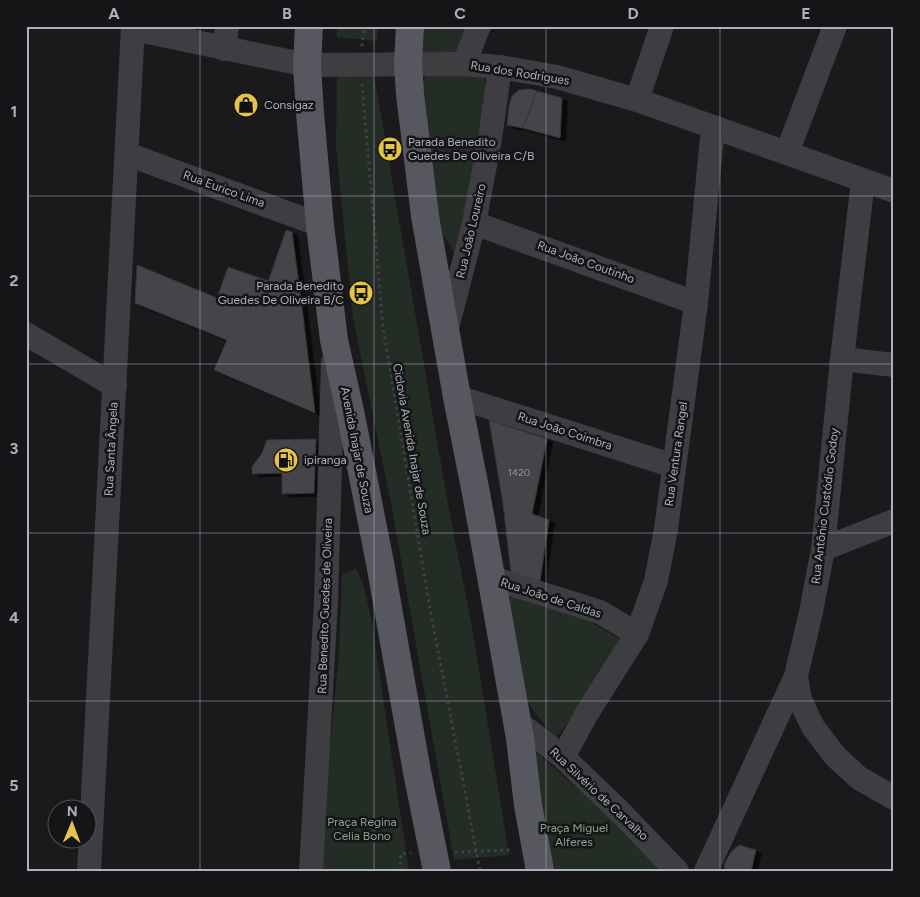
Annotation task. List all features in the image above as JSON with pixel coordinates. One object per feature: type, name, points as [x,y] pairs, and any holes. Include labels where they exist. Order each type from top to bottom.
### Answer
[{"type":"main road","name":"Avenida Inajar de Souza","points":[[309,26],[307,65],[320,225],[334,340],[382,572],[417,772],[437,871]]},
{"type":"main road","points":[[410,26],[408,63],[424,207],[456,396],[492,578],[540,871]]},
{"type":"street","points":[[464,64],[479,26]]},
{"type":"street","points":[[637,100],[662,26]]},
{"type":"street","points":[[787,153],[834,26]]},
{"type":"street","name":"Rua dos Rodrigues","points":[[133,28],[226,37],[307,65],[464,64],[500,67],[557,77],[637,100],[894,191]]},
{"type":"street","name":"Rua Santa Ângela","points":[[89,871],[133,28]]},
{"type":"street","name":"Rua João Loureiro","points":[[445,334],[474,223],[490,138],[500,67]]},
{"type":"street","name":"Rua Ventura Rangel","points":[[563,757],[587,712],[637,634],[656,581],[666,529],[696,303],[713,127]]},
{"type":"street","name":"Rua Eurico Lima","points":[[127,154],[320,225]]},
{"type":"street","name":"Rua Antônio Custódio Godoy","points":[[706,871],[796,676],[811,612],[822,549],[842,359],[864,181]]},
{"type":"street","name":"Rua João Coutinho","points":[[474,223],[696,303]]},
{"type":"street","points":[[26,334],[115,386]]},
{"type":"street","name":"Rua Benedito Guedes de Oliveira","points":[[311,871],[326,601],[334,340]]},
{"type":"street","points":[[842,359],[894,365]]},
{"type":"street","name":"Rua João Coimbra","points":[[456,396],[674,466]]},
{"type":"street","points":[[822,549],[894,521]]},
{"type":"street","name":"Rua João de Caldas","points":[[492,578],[600,612],[637,634]]},
{"type":"street","points":[[796,676],[800,700],[813,727],[836,757],[859,778],[894,798]]},
{"type":"street","name":"Rua Silvério de Carvalho","points":[[516,721],[563,757],[678,871]]},
{"type":"path","name":"Ciclovia Avenida Inajar de Souza","points":[[364,26],[360,64],[383,327],[428,598],[480,871]]},
{"type":"green space","points":[[337,26],[379,26],[377,41],[337,37]]},
{"type":"green space","points":[[410,26],[479,26],[464,64],[409,53]]},
{"type":"green space","points":[[449,69],[484,71],[485,83],[483,117],[475,162],[454,252],[443,234],[417,92],[426,76]]},
{"type":"green space","points":[[337,73],[374,75],[449,510],[472,627],[509,855],[454,860],[392,508],[353,318],[336,146]]},
{"type":"green space","name":"Praça Regina Celia Bono","points":[[356,568],[363,584],[371,617],[409,871],[318,871],[339,654],[342,575]]},
{"type":"green space","points":[[499,591],[570,610],[625,642],[555,740],[515,684]]},
{"type":"green space","name":"Praça Miguel Alferes","points":[[523,741],[612,818],[664,871],[542,871]]},
{"type":"building","points":[[530,89],[537,91],[523,128],[507,125],[512,96],[519,90]]},
{"type":"building","points":[[537,91],[562,98],[560,138],[523,128]]},
{"type":"building","points":[[286,230],[292,232],[300,292],[268,282]]},
{"type":"building","points":[[137,265],[217,298],[228,267],[300,292],[315,413],[214,370],[227,340],[135,303]]},
{"type":"building","points":[[489,420],[547,439],[532,514],[549,520],[539,588],[512,581],[503,504]]},
{"type":"building","name":"ipiranga","points":[[316,439],[314,493],[282,494],[282,473],[252,474],[252,467],[262,453],[267,440]]},
{"type":"building","points":[[739,845],[756,850],[751,871],[725,871],[724,865],[731,852]]},
{"type":"place","name":"Consigaz","points":[[246,105]]},
{"type":"place","name":"Parada Benedito Guedes De Oliveira C/B","points":[[390,149]]},
{"type":"place","name":"Parada Benedito Guedes De Oliveira B/C","points":[[361,293]]},
{"type":"place","name":"ipiranga","points":[[286,460]]}]
